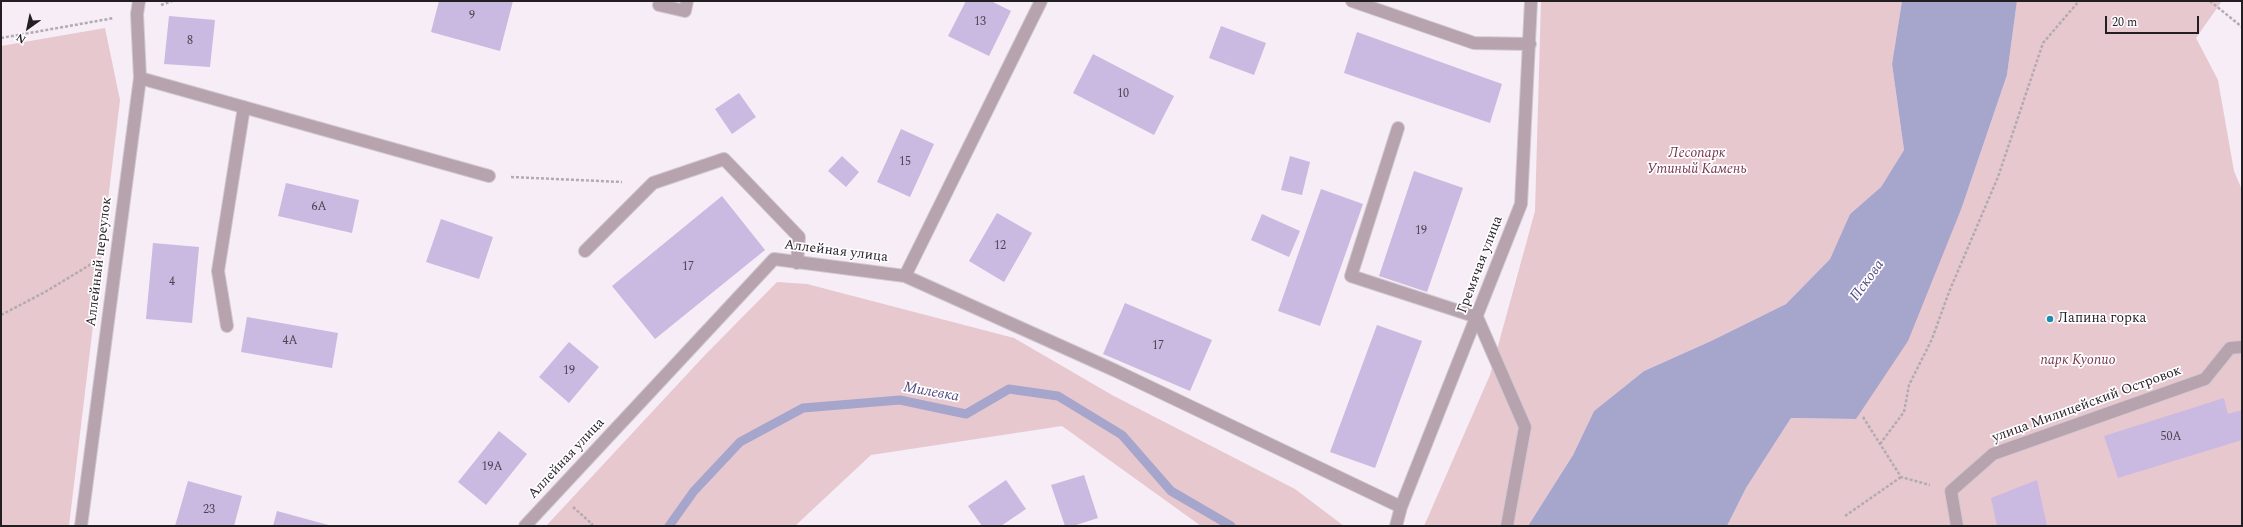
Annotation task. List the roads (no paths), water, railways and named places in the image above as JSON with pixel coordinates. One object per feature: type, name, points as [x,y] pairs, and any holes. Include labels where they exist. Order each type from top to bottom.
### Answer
[{"type":"street","name":"Аллейный переулок","points":[[81,526],[140,78],[136,14],[139,1]]},
{"type":"street","points":[[659,5],[685,11],[688,1]]},
{"type":"street","name":"Аллейная улица","points":[[525,526],[774,259],[905,276],[1041,1]]},
{"type":"street","points":[[1352,1],[1474,43],[1530,44]]},
{"type":"street","name":"Гремячая улица","points":[[1396,526],[1401,507],[1521,204],[1531,1]]},
{"type":"street","points":[[140,78],[488,176]]},
{"type":"street","points":[[227,326],[218,271],[244,107]]},
{"type":"street","points":[[1398,128],[1351,276],[1477,318],[1526,428],[1507,526]]},
{"type":"street","points":[[585,251],[654,183],[724,159],[799,237],[796,263]]},
{"type":"street","points":[[905,276],[1114,370],[1401,507]]},
{"type":"street","name":"улица Милицейский Островок","points":[[1957,526],[1951,491],[1993,454],[2205,379],[2230,348],[2242,347]]},
{"type":"water","name":"Пскова","points":[[1902,1],[2017,1],[2007,75],[1962,207],[1908,341],[1856,419],[1791,418],[1746,488],[1727,526],[1528,526],[1573,455],[1594,411],[1644,371],[1711,341],[1786,304],[1830,259],[1850,214],[1881,187],[1904,150],[1892,64]]},
{"type":"waterway","name":"Милевка","points":[[669,526],[694,491],[740,442],[803,408],[900,400],[966,414],[1009,389],[1058,396],[1122,435],[1171,491],[1231,526]]},
{"type":"place","name":"Лапина горка","points":[[2050,319]]},
{"type":"park label","name":"Лесопарк Утиный Камень","points":[[1697,162]]},
{"type":"park label","name":"парк Куопио","points":[[2078,361]]}]
